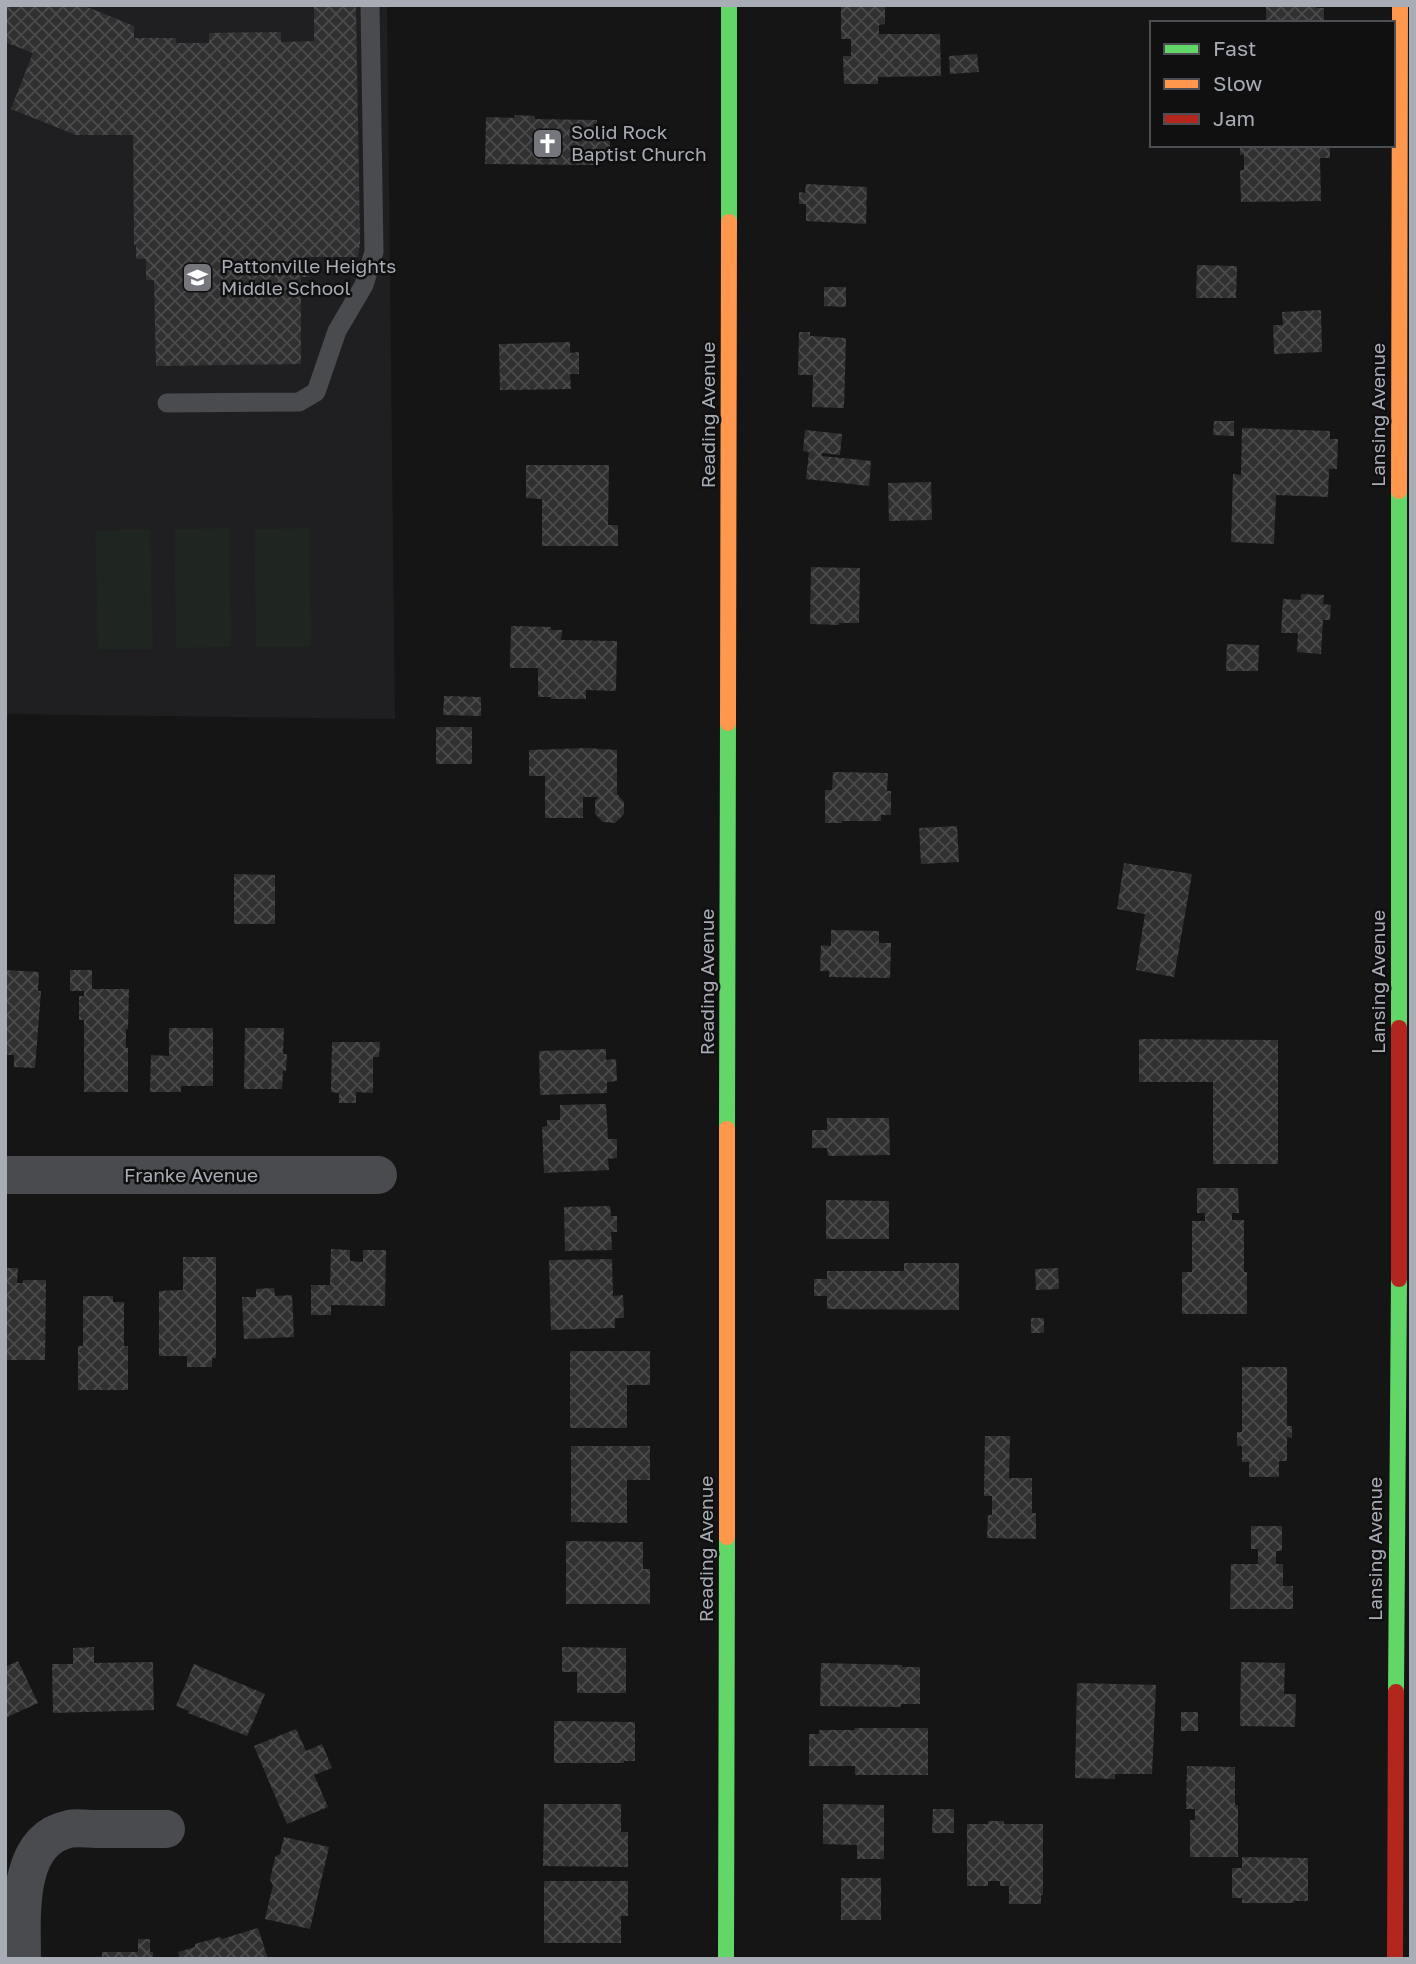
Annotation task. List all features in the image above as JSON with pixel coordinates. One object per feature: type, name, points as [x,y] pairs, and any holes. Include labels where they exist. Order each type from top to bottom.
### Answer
[{"type":"street","name":"Reading Avenue","points":[[726,1959],[729,5]]},
{"type":"street","name":"Lansing Avenue","points":[[1395,1959],[1400,1147],[1400,5]]},
{"type":"street","name":"Franke Avenue","points":[[5,1175],[377,1175]]},
{"type":"street","points":[[22,1959],[24,1890],[28,1867],[38,1848],[50,1836],[70,1829],[166,1829]]},
{"type":"lane","points":[[167,403],[299,402],[316,392],[337,331],[364,285],[374,252],[370,5]]},
{"type":"shaded area","name":"Pattonville Heights Middle School","points":[[5,5],[387,5],[395,719],[5,714]]},
{"type":"shaded area","points":[[229,528],[231,647],[176,648],[174,529]]},
{"type":"shaded area","points":[[309,528],[311,647],[256,647],[254,529]]},
{"type":"shaded area","points":[[150,529],[153,649],[98,650],[95,530]]},
{"type":"building","points":[[5,5],[82,5],[134,26],[134,38],[176,38],[176,43],[209,43],[209,33],[281,32],[281,42],[314,41],[314,5],[356,5],[360,243],[358,257],[308,257],[310,277],[301,277],[301,364],[156,366],[154,280],[146,280],[146,259],[136,259],[134,245],[133,135],[76,135],[11,109],[33,53],[5,42]]},
{"type":"building","points":[[841,5],[885,5],[885,24],[879,25],[879,34],[940,34],[941,76],[878,77],[878,84],[844,84],[843,56],[851,56],[851,39],[841,39]]},
{"type":"building","points":[[1266,5],[1316,5],[1316,8],[1324,8],[1324,21],[1266,21]]},
{"type":"building","points":[[977,54],[979,72],[950,74],[949,56]]},
{"type":"building","name":"Solid Rock Baptist Church","points":[[515,115],[535,116],[535,119],[597,120],[596,130],[610,131],[610,156],[597,156],[596,165],[485,164],[486,117],[514,118]]},
{"type":"building","points":[[1240,147],[1330,147],[1330,158],[1320,158],[1321,201],[1241,202],[1240,170],[1244,170],[1244,154],[1240,155]]},
{"type":"building","points":[[806,184],[867,187],[866,224],[806,221],[806,204],[799,204],[799,192],[805,193]]},
{"type":"building","points":[[1197,265],[1237,266],[1236,298],[1196,298]]},
{"type":"building","points":[[824,287],[846,287],[846,307],[824,306]]},
{"type":"building","points":[[1321,310],[1322,352],[1274,354],[1273,325],[1283,325],[1282,312]]},
{"type":"building","points":[[799,332],[810,332],[810,336],[846,338],[844,408],[812,407],[813,375],[798,375]]},
{"type":"building","points":[[570,342],[570,353],[579,352],[579,374],[570,374],[571,389],[500,390],[499,344]]},
{"type":"building","points":[[1214,421],[1234,421],[1234,436],[1213,435]]},
{"type":"building","points":[[1242,428],[1330,431],[1330,439],[1338,439],[1337,469],[1329,469],[1328,497],[1276,495],[1274,544],[1231,542],[1233,474],[1241,475]]},
{"type":"building","points":[[805,430],[842,434],[840,455],[822,453],[822,456],[871,461],[869,486],[806,479],[809,452],[803,451]]},
{"type":"building","points":[[526,465],[609,465],[608,525],[618,525],[618,546],[542,546],[542,499],[526,498]]},
{"type":"building","points":[[931,482],[932,520],[889,521],[888,483]]},
{"type":"building","points":[[811,567],[860,568],[859,623],[810,624]]},
{"type":"building","points":[[1301,594],[1324,595],[1323,604],[1331,605],[1330,620],[1323,620],[1321,654],[1297,652],[1298,633],[1281,633],[1283,599],[1301,600]]},
{"type":"building","points":[[511,626],[551,627],[551,630],[562,630],[561,640],[617,641],[616,691],[586,690],[586,699],[538,697],[538,668],[510,668]]},
{"type":"building","points":[[1227,644],[1259,645],[1258,671],[1226,671]]},
{"type":"building","points":[[444,696],[481,697],[481,716],[443,715]]},
{"type":"building","points":[[436,727],[472,727],[472,764],[436,764]]},
{"type":"building","points":[[529,750],[617,750],[617,794],[624,802],[624,814],[615,823],[603,822],[595,814],[595,801],[598,797],[583,797],[583,818],[545,818],[545,776],[529,776]]},
{"type":"building","points":[[833,772],[888,773],[887,791],[891,791],[891,815],[881,815],[881,821],[825,823],[825,790],[832,790]]},
{"type":"building","points":[[957,826],[959,862],[921,864],[919,828]]},
{"type":"building","points":[[1124,863],[1192,874],[1174,977],[1136,970],[1145,914],[1117,909]]},
{"type":"building","points":[[234,874],[275,875],[275,924],[234,924]]},
{"type":"building","points":[[831,930],[879,931],[879,943],[891,943],[890,978],[829,977],[829,971],[820,971],[821,945],[831,946]]},
{"type":"building","points":[[5,970],[39,972],[38,991],[41,991],[35,1068],[14,1067],[14,1055],[5,1055]]},
{"type":"building","points":[[70,970],[92,970],[92,989],[129,989],[126,1029],[128,1092],[84,1092],[84,1020],[79,1020],[79,996],[84,996],[84,991],[70,991]]},
{"type":"building","points":[[169,1028],[213,1028],[213,1086],[181,1086],[181,1092],[150,1092],[151,1055],[169,1056]]},
{"type":"building","points":[[245,1028],[284,1028],[283,1054],[287,1054],[282,1089],[244,1089]]},
{"type":"building","points":[[1139,1039],[1278,1040],[1278,1164],[1213,1164],[1213,1082],[1139,1082]]},
{"type":"building","points":[[332,1042],[380,1042],[379,1057],[373,1057],[373,1093],[356,1092],[356,1103],[339,1103],[339,1093],[331,1092]]},
{"type":"building","points":[[606,1049],[606,1060],[616,1059],[617,1081],[607,1082],[607,1093],[540,1095],[539,1051]]},
{"type":"building","points":[[606,1104],[608,1139],[617,1139],[617,1158],[608,1159],[609,1170],[544,1173],[542,1127],[547,1126],[547,1120],[560,1120],[560,1105]]},
{"type":"building","points":[[827,1118],[889,1118],[890,1155],[828,1156],[827,1148],[812,1148],[812,1130],[827,1130]]},
{"type":"building","points":[[1197,1188],[1238,1188],[1239,1213],[1232,1213],[1232,1220],[1244,1220],[1247,1314],[1182,1314],[1182,1272],[1192,1272],[1192,1221],[1205,1221],[1205,1213],[1197,1213]]},
{"type":"building","points":[[826,1200],[889,1201],[889,1239],[826,1239]]},
{"type":"building","points":[[610,1206],[611,1216],[617,1216],[617,1232],[611,1232],[612,1250],[565,1251],[564,1207]]},
{"type":"building","points":[[331,1249],[350,1250],[350,1261],[363,1262],[363,1250],[386,1250],[385,1306],[331,1305],[331,1315],[311,1315],[311,1285],[330,1285]]},
{"type":"building","points":[[183,1257],[216,1257],[216,1358],[212,1358],[212,1367],[187,1367],[187,1356],[159,1356],[159,1291],[183,1290]]},
{"type":"building","points":[[612,1259],[613,1296],[623,1295],[624,1318],[615,1318],[615,1328],[551,1330],[549,1260]]},
{"type":"building","points":[[904,1263],[959,1263],[959,1310],[827,1309],[827,1296],[814,1296],[814,1279],[827,1279],[827,1271],[904,1271]]},
{"type":"building","points":[[5,1268],[18,1268],[17,1283],[23,1283],[23,1280],[46,1280],[45,1360],[5,1360]]},
{"type":"building","points":[[1058,1268],[1059,1289],[1036,1290],[1035,1269]]},
{"type":"building","points":[[274,1288],[275,1296],[292,1295],[294,1337],[244,1339],[242,1297],[256,1297],[256,1289]]},
{"type":"building","points":[[83,1296],[113,1296],[113,1302],[124,1302],[128,1390],[78,1390],[78,1346],[83,1346]]},
{"type":"building","points":[[1031,1318],[1044,1318],[1044,1333],[1031,1333]]},
{"type":"building","points":[[570,1351],[650,1351],[650,1385],[627,1385],[627,1428],[570,1428]]},
{"type":"building","points":[[1242,1367],[1287,1367],[1287,1426],[1292,1426],[1292,1438],[1287,1437],[1287,1461],[1279,1461],[1279,1477],[1249,1477],[1249,1462],[1242,1462],[1242,1446],[1237,1446],[1237,1432],[1242,1432]]},
{"type":"building","points":[[985,1436],[1010,1436],[1009,1478],[1032,1478],[1032,1513],[1036,1513],[1036,1539],[987,1538],[988,1515],[992,1515],[992,1496],[984,1496]]},
{"type":"building","points":[[571,1446],[650,1446],[650,1480],[627,1480],[627,1523],[571,1522]]},
{"type":"building","points":[[1251,1526],[1282,1526],[1282,1551],[1276,1551],[1276,1564],[1283,1564],[1283,1586],[1293,1586],[1293,1609],[1230,1609],[1231,1564],[1258,1564],[1258,1549],[1251,1549]]},
{"type":"building","points":[[566,1541],[643,1542],[643,1569],[650,1569],[650,1604],[566,1604]]},
{"type":"building","points":[[94,1647],[94,1663],[153,1662],[154,1710],[53,1713],[52,1664],[73,1664],[73,1648]]},
{"type":"building","points":[[562,1647],[626,1648],[626,1693],[577,1693],[577,1672],[562,1672]]},
{"type":"building","points":[[18,1661],[38,1703],[5,1718],[5,1667]]},
{"type":"building","points":[[1241,1662],[1285,1663],[1284,1694],[1296,1694],[1295,1727],[1240,1726]]},
{"type":"building","points":[[821,1663],[920,1667],[920,1704],[901,1704],[901,1707],[820,1706]]},
{"type":"building","points":[[194,1664],[265,1694],[247,1736],[176,1706]]},
{"type":"building","points":[[1077,1683],[1156,1685],[1152,1774],[1115,1774],[1115,1779],[1075,1778]]},
{"type":"building","points":[[1181,1712],[1198,1712],[1198,1731],[1181,1731]]},
{"type":"building","points":[[554,1721],[635,1722],[635,1761],[554,1763]]},
{"type":"building","points":[[928,1728],[928,1775],[855,1775],[855,1766],[809,1766],[809,1734],[819,1734],[819,1730]]},
{"type":"building","points":[[296,1729],[306,1751],[322,1744],[332,1768],[314,1775],[328,1807],[287,1824],[254,1746]]},
{"type":"building","points":[[1187,1766],[1235,1767],[1238,1857],[1190,1857],[1190,1820],[1195,1820],[1195,1809],[1186,1809]]},
{"type":"building","points":[[544,1804],[621,1804],[621,1832],[628,1832],[628,1867],[543,1866]]},
{"type":"building","points":[[823,1804],[884,1805],[884,1859],[857,1859],[857,1845],[823,1844]]},
{"type":"building","points":[[933,1809],[954,1809],[954,1833],[932,1833]]},
{"type":"building","points":[[988,1821],[1004,1821],[1004,1824],[1043,1824],[1041,1904],[1009,1904],[1009,1886],[1000,1886],[1000,1881],[988,1881],[988,1886],[967,1886],[967,1824],[988,1824]]},
{"type":"building","points":[[284,1837],[329,1847],[310,1929],[265,1919],[273,1885],[270,1880],[275,1857],[280,1854]]},
{"type":"building","points":[[1242,1857],[1308,1858],[1308,1901],[1242,1903],[1242,1898],[1232,1898],[1232,1868],[1242,1868]]},
{"type":"building","points":[[841,1878],[881,1878],[881,1920],[841,1920]]},
{"type":"building","points":[[544,1881],[628,1881],[628,1916],[621,1916],[621,1943],[544,1943]]},
{"type":"building","points":[[258,1928],[268,1959],[180,1959],[178,1952],[195,1947],[195,1944]]},
{"type":"building","points":[[138,1939],[150,1939],[153,1959],[102,1959],[102,1952],[138,1952]]},
{"type":"traffic: fast","points":[[729,5],[729,222]]},
{"type":"traffic: fast","points":[[1399,491],[1399,1028]]},
{"type":"traffic: fast","points":[[727,1129],[728,723]]},
{"type":"traffic: fast","points":[[1396,1692],[1399,1279]]},
{"type":"traffic: fast","points":[[726,1959],[727,1537]]},
{"type":"traffic: slow","points":[[1399,491],[1400,5]]},
{"type":"traffic: slow","points":[[728,723],[729,222]]},
{"type":"traffic: slow","points":[[727,1129],[727,1537]]},
{"type":"traffic: jam","points":[[1399,1028],[1399,1279]]},
{"type":"traffic: jam","points":[[1395,1959],[1396,1692]]},
{"type":"place","name":"Solid Rock Baptist Church","points":[[548,143]]},
{"type":"place","name":"Pattonville Heights Middle School","points":[[198,277]]}]
